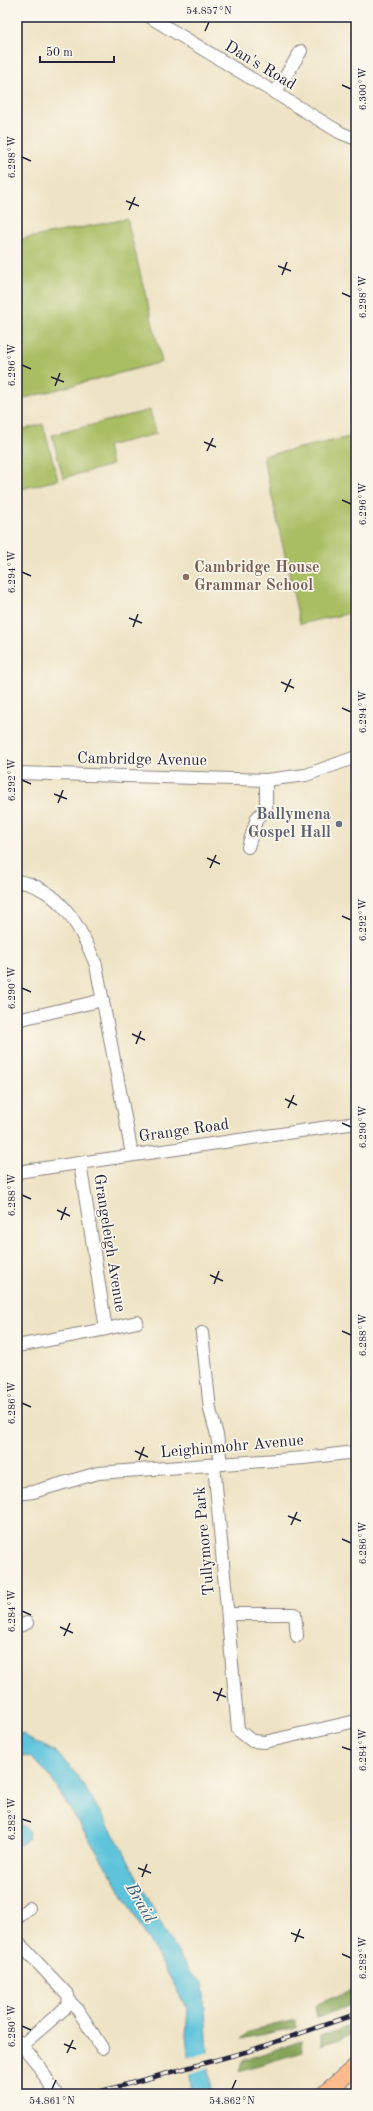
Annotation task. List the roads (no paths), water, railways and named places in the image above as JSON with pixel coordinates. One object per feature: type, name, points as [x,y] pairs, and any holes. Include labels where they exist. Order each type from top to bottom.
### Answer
[{"type":"main road","points":[[324,2094],[356,2066]]},
{"type":"street","name":"Dan's Road","points":[[150,17],[341,133],[356,139]]},
{"type":"street","points":[[275,92],[301,52]]},
{"type":"street","name":"Cambridge Avenue","points":[[17,773],[266,780],[306,775],[356,757]]},
{"type":"street","points":[[248,847],[257,818],[266,808],[266,780]]},
{"type":"street","points":[[17,881],[38,888],[51,896],[76,921],[85,938],[96,965],[132,1154]]},
{"type":"street","points":[[17,1020],[103,1000]]},
{"type":"street","name":"Grange Road","points":[[17,1172],[132,1154],[356,1123]]},
{"type":"street","name":"Grangeleigh Avenue","points":[[80,1163],[106,1329]]},
{"type":"street","name":"Grangeleigh Avenue","points":[[17,1346],[137,1322]]},
{"type":"street","name":"Tullymore Park","points":[[202,1333],[210,1410],[217,1435],[217,1464],[236,1724],[241,1734],[252,1741],[265,1742],[356,1721]]},
{"type":"street","name":"Leighinmohr Avenue","points":[[17,1494],[33,1492],[98,1474],[356,1452]]},
{"type":"street","name":"Tullymore Park","points":[[228,1614],[296,1614],[297,1636]]},
{"type":"street","points":[[17,1918],[28,1908]]},
{"type":"street","points":[[17,1941],[68,1995],[69,2001],[78,2010],[102,2048]]},
{"type":"street","points":[[56,2094],[36,2062],[20,2043],[64,2009],[69,2001]]},
{"type":"water","name":"Braid","points":[[17,1734],[23,1734],[29,1739],[56,1752],[77,1775],[122,1848],[166,1933],[190,1973],[203,1983],[211,2094],[192,2094],[186,2035],[188,2009],[112,1876],[47,1772],[30,1757],[17,1755]]},
{"type":"water","points":[[17,1823],[24,1826],[29,1832],[28,1839],[20,1845],[17,1844]]},
{"type":"railway","points":[[91,2094],[249,2051],[356,2014]]},
{"type":"place","name":"Cambridge House Grammar School","points":[[186,577]]},
{"type":"place","name":"Ballymena Gospel Hall","points":[[339,824]]}]
